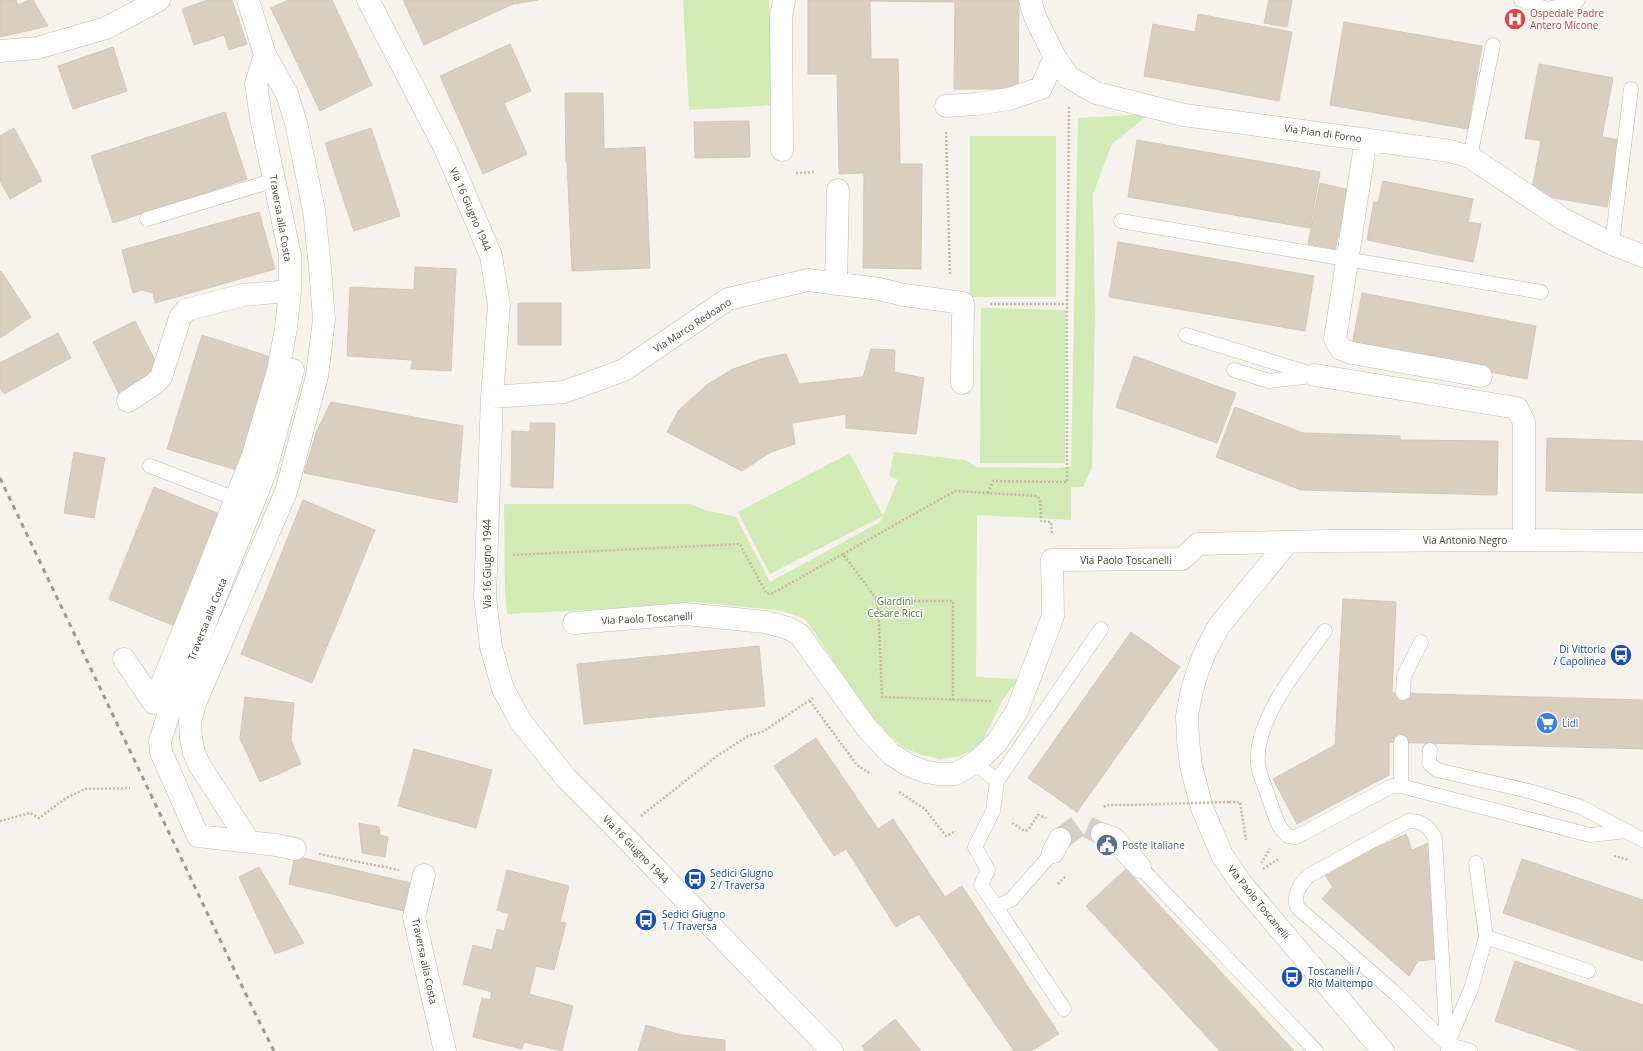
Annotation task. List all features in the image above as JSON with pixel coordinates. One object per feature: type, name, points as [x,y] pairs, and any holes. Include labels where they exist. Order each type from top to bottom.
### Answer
[{"type":"street","points":[[0,51],[37,48],[106,28],[159,0]]},
{"type":"street","points":[[246,837],[200,766],[194,753],[190,738],[190,720],[196,701],[286,492],[318,376],[324,319],[314,210],[296,123],[287,94],[265,55],[248,0]]},
{"type":"street","name":"Via 16 Giugno 1944","points":[[368,0],[446,150],[491,256],[499,305],[492,397],[485,597],[491,648],[504,689],[521,722],[566,778],[832,1051]]},
{"type":"street","points":[[782,150],[781,17],[784,0]]},
{"type":"street","name":"Via Pian di Forno","points":[[1030,0],[1035,17],[1055,57],[1069,76],[1096,93],[1184,115],[1450,151],[1470,157],[1563,219],[1612,244],[1643,256]]},
{"type":"street","name":"Traversa alla Costa","points":[[265,55],[256,84],[261,118],[290,255],[290,291],[297,300],[298,314],[293,375],[265,473],[170,711],[160,741],[161,752],[198,836],[276,845],[296,849]]},
{"type":"street","points":[[946,106],[976,104],[1009,99],[1041,88],[1055,57]]},
{"type":"street","points":[[1366,139],[1335,339],[1341,349],[1352,353],[1481,376]]},
{"type":"street","points":[[836,284],[838,190]]},
{"type":"street","name":"Via Marco Redoano","points":[[492,397],[564,392],[624,370],[728,299],[808,280],[879,289],[904,295],[957,303]]},
{"type":"street","points":[[124,659],[154,703],[253,455],[278,371],[286,328],[290,291],[242,296],[186,310],[180,318],[161,377],[154,384],[128,401]]},
{"type":"street","points":[[957,303],[962,383]]},
{"type":"street","points":[[1315,376],[1517,408],[1524,422],[1524,540]]},
{"type":"street","name":"Via Antonio Negro","points":[[1287,543],[1328,541],[1643,541]]},
{"type":"street","name":"Via Paolo Toscanelli","points":[[574,623],[686,614],[765,622],[788,628],[800,635],[866,727],[891,754],[908,765],[926,772],[955,774],[974,764],[997,742],[1017,711],[1053,616],[1052,560],[1182,560],[1198,544],[1287,543]]},
{"type":"street","name":"Via Paolo Toscanelli","points":[[1287,543],[1219,626],[1206,650],[1192,690],[1187,716],[1191,766],[1202,808],[1222,855],[1241,883],[1383,1051]]},
{"type":"street","points":[[1102,834],[1113,838],[1140,867]]},
{"type":"street","name":"Traversa alla Costa","points":[[424,875],[414,916],[445,1051]]},
{"type":"lane","points":[[1521,0],[1547,9],[1578,0]]},
{"type":"lane","points":[[1470,157],[1494,45]]},
{"type":"lane","points":[[1612,244],[1631,89]]},
{"type":"lane","points":[[147,219],[275,180]]},
{"type":"lane","points":[[1121,221],[1541,292]]},
{"type":"lane","points":[[1186,335],[1315,376]]},
{"type":"lane","points":[[1234,370],[1269,381],[1315,376]]},
{"type":"lane","points":[[150,466],[236,499]]},
{"type":"lane","points":[[1064,1009],[981,885],[988,870],[976,847],[993,811],[997,781],[1101,629]]},
{"type":"lane","points":[[1326,631],[1291,678],[1269,717],[1262,735],[1258,752],[1258,765],[1279,827],[1288,836],[1296,837],[1392,786],[1401,786],[1590,835],[1626,831]]},
{"type":"lane","points":[[1403,693],[1404,676],[1421,642]]},
{"type":"lane","points":[[1401,786],[1402,742]]},
{"type":"lane","points":[[1430,750],[1429,763],[1437,770],[1529,791],[1581,807],[1643,840]]},
{"type":"lane","points":[[974,764],[997,781]]},
{"type":"lane","points":[[1448,1047],[1435,838],[1429,828],[1418,821],[1408,821],[1308,876],[1300,885],[1295,901],[1297,907],[1395,993],[1448,1047],[1470,1051]]},
{"type":"lane","points":[[996,907],[1010,900],[1056,846]]},
{"type":"lane","points":[[1448,1047],[1471,989],[1486,937],[1476,862]]},
{"type":"lane","points":[[1140,867],[1316,1051]]},
{"type":"lane","points":[[1486,937],[1588,971]]},
{"type":"path","points":[[988,493],[993,481],[1067,482],[1069,76]]},
{"type":"path","points":[[946,106],[957,303],[1067,304]]},
{"type":"path","points":[[842,554],[955,491],[1037,496],[1040,499],[1041,518]]},
{"type":"path","points":[[878,601],[953,600],[953,700]]},
{"type":"path","points":[[620,832],[717,756],[748,736],[764,731],[834,684]]},
{"type":"path","points":[[0,822],[30,813],[39,818],[66,798],[85,789],[130,788]]},
{"type":"path","points":[[1127,805],[1240,802]]},
{"type":"path","points":[[296,849],[424,875]]},
{"type":"green space","points":[[683,0],[769,0],[775,105],[689,110]]},
{"type":"green space","name":"Giardini Cesare Ricci","points":[[1149,114],[1112,144],[1093,194],[1095,313],[1092,468],[1083,487],[1071,487],[1071,520],[977,515],[976,677],[1018,679],[1002,701],[983,740],[971,751],[957,757],[940,759],[922,755],[904,748],[885,731],[868,712],[806,620],[789,613],[778,610],[696,602],[605,609],[507,614],[505,590],[504,504],[690,504],[705,510],[736,517],[770,582],[880,522],[898,480],[889,476],[894,452],[965,460],[976,467],[1059,468],[1071,466],[1078,118]]},
{"type":"green space","points":[[970,136],[1056,136],[1056,297],[970,297]]},
{"type":"green space","points":[[981,308],[1066,310],[1065,463],[980,463]]},
{"type":"green space","points":[[850,453],[883,516],[770,574],[738,512]]},
{"type":"building","points":[[16,0],[18,5],[29,0],[33,0],[48,26],[0,37],[0,1]]},
{"type":"building","points":[[208,0],[232,0],[247,44],[229,50],[224,35],[194,45],[182,9]]},
{"type":"building","points":[[288,0],[332,0],[372,85],[320,111],[271,8]]},
{"type":"building","points":[[403,0],[512,0],[513,4],[424,45]]},
{"type":"building","points":[[512,0],[538,0],[513,4]]},
{"type":"building","points":[[808,0],[1019,0],[1018,89],[954,89],[955,2],[870,1],[871,59],[898,59],[900,164],[922,164],[921,269],[863,268],[864,173],[839,174],[837,74],[808,74]]},
{"type":"building","points":[[1269,0],[1292,0],[1287,27],[1264,23]]},
{"type":"building","points":[[1198,14],[1292,32],[1279,101],[1144,76],[1153,24],[1195,32]]},
{"type":"building","points":[[1344,22],[1482,46],[1468,129],[1330,105]]},
{"type":"building","points":[[510,44],[531,91],[504,103],[527,154],[483,174],[440,76]]},
{"type":"building","points":[[113,47],[127,91],[73,109],[58,66]]},
{"type":"building","points":[[1539,64],[1613,78],[1602,137],[1619,140],[1607,207],[1531,194],[1541,141],[1525,138]]},
{"type":"building","points":[[565,93],[603,93],[604,149],[645,147],[650,268],[572,271],[566,162]]},
{"type":"building","points":[[225,112],[247,179],[113,223],[91,156]]},
{"type":"building","points":[[749,121],[750,157],[695,158],[694,122]]},
{"type":"building","points":[[14,128],[42,181],[10,199],[0,181],[0,136]]},
{"type":"building","points":[[371,128],[400,216],[354,231],[325,143]]},
{"type":"building","points":[[1137,140],[1320,172],[1310,228],[1128,197]]},
{"type":"building","points":[[1383,181],[1473,199],[1468,222],[1481,224],[1473,262],[1367,240],[1374,202],[1378,203]]},
{"type":"building","points":[[1320,183],[1350,190],[1335,249],[1308,244]]},
{"type":"building","points":[[259,212],[275,269],[155,303],[153,293],[142,290],[133,293],[122,250]]},
{"type":"building","points":[[1118,242],[1314,276],[1305,331],[1109,297]]},
{"type":"building","points":[[415,267],[456,269],[451,371],[411,369],[412,360],[347,356],[350,287],[414,290]]},
{"type":"building","points":[[1,271],[31,317],[0,338],[0,272]]},
{"type":"building","points":[[1362,293],[1536,326],[1527,379],[1352,346]]},
{"type":"building","points":[[518,303],[561,303],[561,345],[518,345]]},
{"type":"building","points":[[135,321],[161,372],[119,394],[93,342]]},
{"type":"building","points":[[58,333],[71,358],[4,394],[0,387],[0,363]]},
{"type":"building","points":[[202,335],[274,358],[240,471],[167,449]]},
{"type":"building","points":[[871,349],[895,350],[894,372],[924,378],[916,434],[846,428],[846,414],[792,423],[795,444],[771,452],[742,471],[667,432],[679,410],[708,384],[733,369],[765,358],[786,354],[799,384],[863,377]]},
{"type":"building","points":[[1134,356],[1236,393],[1217,443],[1116,407]]},
{"type":"building","points":[[331,402],[463,426],[457,503],[304,473],[316,433]]},
{"type":"building","points":[[1235,407],[1303,433],[1400,436],[1400,440],[1498,441],[1497,495],[1301,490],[1216,457]]},
{"type":"building","points":[[530,423],[555,423],[553,488],[511,487],[512,431],[530,432]]},
{"type":"building","points":[[1547,438],[1643,441],[1643,493],[1546,491]]},
{"type":"building","points":[[74,452],[105,458],[94,518],[64,513]]},
{"type":"building","points":[[154,487],[222,515],[177,627],[109,599]]},
{"type":"building","points":[[303,500],[375,530],[312,683],[241,654]]},
{"type":"building","points":[[1343,599],[1396,602],[1392,693],[1643,700],[1643,749],[1389,742],[1389,775],[1297,824],[1273,779],[1335,745]]},
{"type":"building","points":[[1131,632],[1180,667],[1077,812],[1028,778]]},
{"type":"building","points":[[759,646],[765,706],[584,724],[577,664]]},
{"type":"building","points":[[245,697],[294,703],[291,740],[301,764],[260,782],[240,738]]},
{"type":"building","points":[[816,738],[878,829],[893,819],[945,897],[962,886],[1059,1034],[1031,1051],[1014,1051],[919,914],[896,927],[846,849],[834,856],[774,766]]},
{"type":"building","points":[[414,749],[492,770],[476,828],[398,806]]},
{"type":"building","points":[[359,823],[379,827],[380,835],[388,837],[385,857],[362,853]]},
{"type":"building","points":[[1406,834],[1412,850],[1429,843],[1440,959],[1418,961],[1409,976],[1322,899],[1333,887],[1323,872]]},
{"type":"building","points":[[295,856],[419,885],[412,913],[289,884]]},
{"type":"building","points":[[1522,859],[1643,900],[1643,961],[1503,913]]},
{"type":"building","points":[[259,867],[304,943],[275,954],[239,877]]},
{"type":"building","points":[[1126,869],[1294,1051],[1220,1051],[1086,906]]},
{"type":"building","points":[[507,870],[569,886],[560,922],[566,923],[554,970],[536,966],[529,994],[573,1006],[562,1051],[524,1042],[522,1049],[473,1037],[482,998],[490,1000],[492,992],[463,984],[473,945],[492,950],[497,929],[504,931],[509,914],[497,910]]},
{"type":"building","points":[[1515,961],[1643,1005],[1643,1051],[1582,1051],[1495,1021]]},
{"type":"building","points":[[895,1019],[921,1051],[865,1051],[862,1046]]},
{"type":"building","points":[[646,1025],[681,1035],[725,1040],[725,1051],[638,1051]]},
{"type":"tunnel","points":[[1060,839],[1081,824],[1102,834]]},
{"type":"railway","points":[[0,478],[274,1051]]},
{"type":"place","name":"Ospedale Padre Antero Micone","points":[[1515,19]]},
{"type":"place","name":"Di Vittorio / Capolinea","points":[[1621,655]]},
{"type":"place","name":"Lidl","points":[[1547,723]]},
{"type":"place","name":"Poste Italiane","points":[[1107,845]]},
{"type":"place","name":"Sedici Giugno 2 / Traversa","points":[[695,879]]},
{"type":"place","name":"Sedici Giugno 1 / Traversa","points":[[646,920]]},
{"type":"place","name":"Toscanelli / Rio Maltempo","points":[[1292,977]]}]
